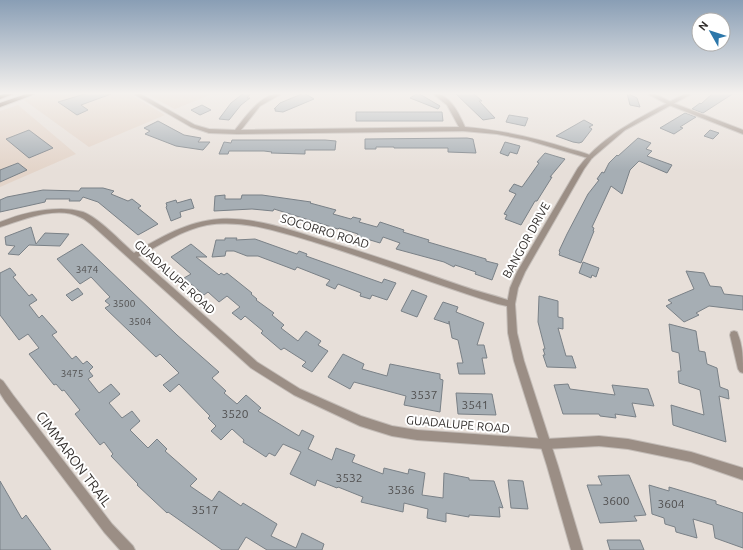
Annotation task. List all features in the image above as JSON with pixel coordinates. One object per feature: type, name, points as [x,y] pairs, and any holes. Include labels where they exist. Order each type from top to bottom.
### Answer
[{"type":"street","points":[[180,119],[193,126],[209,131],[236,132],[463,129],[519,135],[554,144],[590,157]]},
{"type":"street","points":[[236,132],[247,119]]},
{"type":"street","points":[[458,119],[463,129]]},
{"type":"street","name":"BANGOR DRIVE","points":[[577,550],[546,444],[513,340],[511,304],[513,290],[518,276],[581,168],[590,157],[623,129],[643,119]]},
{"type":"street","points":[[709,119],[743,132]]},
{"type":"street","name":"GUADALUPE ROAD","points":[[0,225],[45,212],[72,212],[82,215],[96,224],[254,366],[297,392],[360,421],[392,431],[417,435],[546,444],[599,441],[628,444],[691,457],[743,474]]},
{"type":"street","name":"SOCORRO ROAD","points":[[133,257],[182,230],[207,223],[238,221],[257,223],[412,271],[477,295],[511,304]]},
{"type":"street","points":[[734,335],[743,369]]},
{"type":"street","name":"CIMMARON TRAIL","points":[[0,384],[9,398],[108,528],[129,550]]},
{"type":"shaded area","points":[[0,119],[34,119],[76,154],[0,187]]},
{"type":"shaded area","points":[[50,119],[156,119],[89,147]]},
{"type":"building","points":[[356,119],[443,119],[443,121],[356,121]]},
{"type":"building","points":[[507,119],[528,119],[525,126],[506,122]]},
{"type":"building","points":[[676,119],[693,119],[680,127],[683,128],[674,134],[660,128]]},
{"type":"building","points":[[584,120],[593,125],[589,127],[592,129],[582,142],[573,142],[556,136]]},
{"type":"building","points":[[158,121],[184,135],[201,138],[198,142],[210,142],[203,150],[176,146],[145,134],[150,131],[144,128]]},
{"type":"building","points":[[29,130],[53,148],[29,158],[6,139]]},
{"type":"building","points":[[710,130],[719,133],[713,139],[704,136]]},
{"type":"building","points":[[638,138],[651,143],[646,149],[652,151],[647,156],[672,165],[667,173],[639,161],[630,170],[622,194],[611,186],[592,227],[594,228],[594,231],[581,263],[559,255],[559,251],[567,234],[588,194],[599,180],[597,179],[602,172],[604,173],[609,163],[617,155],[618,156]]},
{"type":"building","points":[[365,139],[473,139],[476,153],[448,152],[448,148],[376,147],[376,149],[365,149]]},
{"type":"building","points":[[232,140],[336,141],[335,150],[305,150],[305,154],[271,153],[272,152],[264,151],[229,151],[228,154],[219,154],[224,142],[231,143]]},
{"type":"building","points":[[505,142],[520,146],[517,154],[510,152],[508,156],[500,153]]},
{"type":"building","points":[[545,153],[565,159],[550,177],[552,177],[537,201],[535,201],[521,225],[505,219],[507,215],[504,214],[516,194],[509,191],[514,184],[522,187],[539,163],[537,162]]},
{"type":"building","points":[[18,163],[27,170],[0,182],[0,170]]},
{"type":"building","points":[[81,188],[103,188],[114,191],[111,194],[128,201],[132,199],[141,206],[138,208],[158,224],[138,235],[98,202],[83,197],[80,201],[69,201],[70,199],[46,199],[45,202],[0,212],[0,200],[7,197],[43,190],[79,191]]},
{"type":"building","points":[[225,195],[225,199],[241,199],[242,195],[262,195],[311,202],[310,203],[336,210],[333,214],[351,219],[353,217],[361,219],[359,222],[377,227],[380,222],[404,230],[403,232],[429,240],[428,242],[498,264],[492,280],[475,274],[476,272],[455,265],[454,267],[444,262],[396,249],[400,243],[383,237],[380,243],[357,236],[358,234],[274,209],[273,211],[252,209],[214,211],[215,196]]},
{"type":"building","points":[[191,199],[194,208],[180,212],[181,217],[171,221],[166,203],[176,200],[177,203]]},
{"type":"building","points":[[31,227],[36,244],[45,233],[69,234],[60,246],[29,245],[19,255],[8,254],[15,246],[6,245],[5,237]]},
{"type":"building","points":[[225,238],[237,238],[236,240],[255,239],[297,254],[299,251],[307,254],[306,256],[382,283],[384,279],[396,283],[387,300],[372,295],[370,299],[360,296],[361,293],[338,284],[335,289],[326,285],[330,280],[297,267],[295,270],[258,256],[247,256],[234,251],[226,251],[225,256],[212,257],[216,240],[225,240]]},
{"type":"building","points":[[82,244],[177,335],[219,372],[212,378],[226,391],[224,393],[237,404],[246,395],[261,408],[258,411],[299,436],[302,430],[314,436],[308,449],[332,460],[336,448],[355,455],[352,462],[383,474],[384,468],[408,474],[409,469],[425,473],[422,495],[443,498],[444,473],[469,478],[469,480],[494,481],[503,508],[499,507],[500,517],[469,515],[469,517],[446,513],[446,522],[427,518],[428,509],[404,503],[403,512],[361,502],[363,497],[338,487],[337,488],[317,480],[315,486],[290,474],[301,452],[283,444],[275,456],[269,453],[266,457],[243,442],[244,440],[232,429],[221,440],[211,431],[216,426],[208,418],[210,416],[179,384],[170,392],[163,385],[179,373],[160,354],[156,357],[105,308],[110,305],[105,301],[110,297],[91,277],[80,284],[57,259]]},
{"type":"building","points":[[191,244],[207,257],[196,257],[219,275],[221,273],[224,275],[227,273],[252,293],[251,294],[257,299],[256,300],[274,313],[272,315],[284,325],[281,328],[298,341],[306,331],[321,341],[318,345],[328,351],[312,372],[302,366],[306,362],[284,348],[281,350],[261,333],[263,331],[245,316],[241,320],[232,313],[240,307],[227,296],[219,302],[208,292],[204,295],[184,278],[191,274],[171,257]]},
{"type":"building","points":[[583,262],[599,268],[596,277],[592,275],[591,278],[579,273]]},
{"type":"building","points":[[10,268],[16,275],[13,277],[29,296],[32,294],[37,300],[29,305],[39,318],[42,315],[57,332],[52,335],[72,359],[76,356],[83,364],[87,361],[93,367],[89,371],[93,376],[88,379],[99,393],[111,384],[120,394],[109,403],[122,418],[132,411],[140,421],[130,430],[148,448],[157,439],[167,449],[165,451],[197,479],[190,486],[212,501],[219,491],[241,506],[243,503],[277,524],[271,536],[296,548],[302,533],[324,544],[322,550],[267,550],[246,537],[238,550],[222,550],[168,512],[167,513],[137,485],[138,484],[111,456],[113,454],[104,442],[100,445],[75,414],[80,410],[64,390],[62,391],[56,384],[54,385],[29,354],[39,348],[28,334],[19,340],[0,315],[0,273]]},
{"type":"building","points":[[686,271],[704,273],[710,286],[721,287],[724,294],[743,296],[743,310],[709,306],[696,313],[699,315],[684,322],[666,306],[672,303],[668,300],[694,289]]},
{"type":"building","points":[[78,288],[83,294],[72,301],[66,295]]},
{"type":"building","points":[[412,290],[427,296],[417,317],[401,311]]},
{"type":"building","points":[[539,296],[558,301],[558,317],[563,318],[563,329],[558,328],[566,356],[572,356],[576,368],[547,367],[543,355],[545,355],[543,349],[545,349],[538,322]]},
{"type":"building","points":[[443,302],[458,307],[456,312],[484,323],[477,345],[484,345],[487,358],[482,358],[485,374],[459,374],[457,363],[463,363],[458,340],[452,338],[449,321],[449,324],[434,319]]},
{"type":"building","points":[[669,324],[696,331],[699,351],[705,352],[707,364],[717,368],[720,387],[728,390],[729,399],[719,396],[726,442],[673,425],[671,405],[704,415],[700,390],[679,383],[678,371],[681,371],[679,353],[672,351]]},
{"type":"building","points":[[343,354],[364,364],[362,369],[387,376],[390,364],[440,374],[440,379],[443,380],[440,412],[404,405],[406,396],[354,382],[350,389],[328,377]]},
{"type":"building","points":[[568,384],[570,389],[615,395],[612,385],[648,389],[654,406],[632,403],[636,417],[615,414],[616,418],[600,416],[599,414],[563,414],[554,385]]},
{"type":"building","points":[[456,393],[492,394],[496,415],[458,414]]},
{"type":"building","points":[[629,475],[646,515],[634,516],[637,521],[600,523],[587,485],[602,485],[598,476]]},
{"type":"building","points":[[508,480],[523,481],[528,509],[511,508]]},
{"type":"building","points":[[0,481],[22,519],[26,515],[51,550],[0,550]]},
{"type":"building","points":[[649,485],[669,491],[669,487],[696,495],[716,501],[716,504],[743,513],[743,548],[715,538],[713,525],[693,519],[697,538],[676,532],[675,527],[665,524],[664,518],[652,514]]},
{"type":"building","points":[[607,540],[640,540],[644,550],[610,550]]}]
